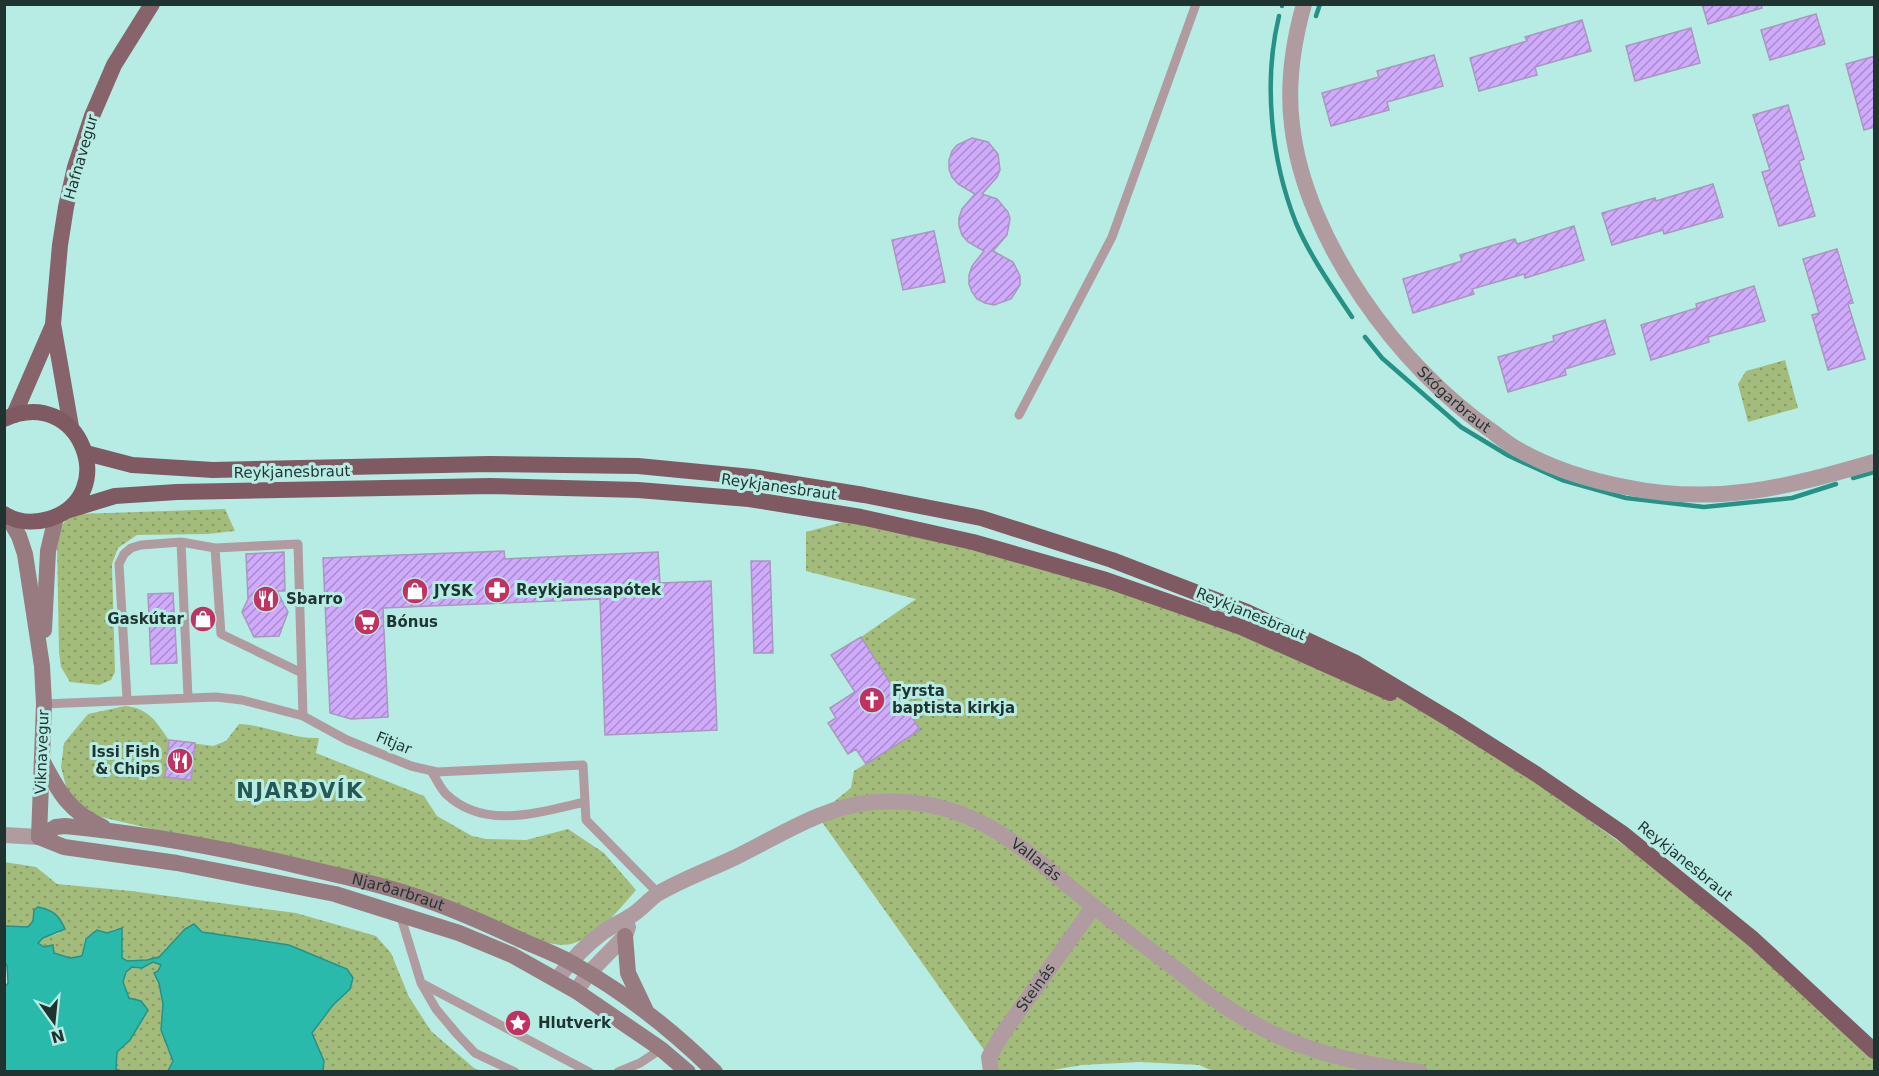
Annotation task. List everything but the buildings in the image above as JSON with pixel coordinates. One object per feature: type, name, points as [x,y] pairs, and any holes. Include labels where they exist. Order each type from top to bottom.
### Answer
[{"type":"highway","points":[[9,417],[29,412],[44,413],[59,418],[81,439],[88,469],[85,485],[77,499],[61,514]]},
{"type":"highway","name":"Reykjanesbraut","points":[[86,453],[132,465],[213,470],[489,464],[639,466],[752,477],[864,495],[981,518],[1112,560],[1237,608],[1356,663],[1536,774],[1622,833],[1753,939],[1875,1051]]},
{"type":"highway","name":"Reykjanesbraut","points":[[6,516],[40,522],[116,496],[177,492],[490,486],[638,490],[749,499],[861,517],[940,534],[1106,580],[1241,627],[1454,722]]},
{"type":"main road","name":"Hafnavegur","points":[[71,427],[53,324],[60,245],[75,167],[92,116],[114,65],[152,4]]},
{"type":"main road","name":"Hafnavegur","points":[[9,417],[53,324]]},
{"type":"main road","name":"Viknavegur","points":[[42,666],[48,551],[61,514]]},
{"type":"main road","name":"Viknavegur","points":[[6,516],[20,536],[25,554],[42,666],[44,704],[39,837]]},
{"type":"main road","points":[[42,762],[59,793],[72,808],[89,821],[113,831]]},
{"type":"main road","name":"Njarðarbraut","points":[[39,837],[56,827],[65,826],[193,843],[282,862],[427,900],[570,962],[589,973],[646,1011],[715,1071]]},
{"type":"main road","name":"Njarðarbraut","points":[[39,837],[64,848],[177,863],[335,894],[459,933],[512,955],[557,979],[661,1049],[688,1071]]},
{"type":"main road","points":[[625,936],[628,973],[646,1011]]},
{"type":"street","name":"Skógarbraut","points":[[1304,4],[1293,58],[1290,101],[1292,126],[1304,182],[1321,226],[1334,251],[1378,320],[1432,381],[1473,419],[1517,449],[1550,465],[1601,482],[1653,492],[1706,495],[1759,491],[1807,481],[1875,462]]},
{"type":"street","name":"Vallarás","points":[[557,979],[570,962],[600,934],[633,915],[658,894],[817,815],[854,805],[892,801],[921,803],[945,808],[990,826],[1013,840],[1094,906],[1223,1005],[1264,1030],[1308,1049],[1350,1061],[1420,1071]]},
{"type":"street","name":"Njarðarbraut","points":[[4,835],[39,837]]},
{"type":"street","name":"Steinás","points":[[991,1071],[989,1057],[1001,1036],[1094,906]]},
{"type":"street","name":"Vallarás","points":[[576,991],[589,973],[625,936],[633,915]]},
{"type":"lane","points":[[1019,415],[1112,237],[1196,4]]},
{"type":"lane","points":[[182,542],[188,697]]},
{"type":"lane","points":[[127,699],[119,564],[124,554],[131,548],[182,542],[215,548],[298,544],[303,716]]},
{"type":"lane","points":[[215,548],[221,634],[302,673]]},
{"type":"lane","name":"Fitjar","points":[[44,704],[216,697],[242,700],[303,716],[347,740],[411,766],[431,771],[583,765],[586,820],[658,894]]},
{"type":"lane","points":[[431,771],[445,793],[467,810],[495,817],[538,813],[585,802]]},
{"type":"lane","points":[[400,915],[421,983],[436,1009],[475,1053],[515,1071]]},
{"type":"lane","points":[[421,983],[589,1071]]},
{"type":"lane","points":[[618,1071],[640,1063],[661,1049]]},
{"type":"shaded area","points":[[1785,360],[1798,408],[1748,422],[1738,384],[1746,371]]},
{"type":"shaded area","points":[[225,509],[235,531],[207,534],[137,535],[118,548],[112,564],[115,672],[111,680],[99,685],[70,682],[61,667],[59,652],[57,544],[59,529],[66,520],[78,514]]},
{"type":"shaded area","points":[[861,517],[973,542],[1241,628],[1454,722],[1753,939],[1874,1049],[1874,1071],[1215,1072],[1199,1065],[1140,1062],[1082,1065],[1047,1071],[991,1071],[989,1057],[817,815],[851,788],[854,771],[920,730],[861,637],[916,599],[806,571],[806,532]]},
{"type":"shaded area","points":[[125,706],[146,713],[169,740],[213,746],[226,741],[239,724],[319,738],[316,753],[424,796],[437,816],[472,836],[486,839],[526,840],[568,829],[604,853],[636,890],[607,922],[589,936],[571,944],[553,944],[207,842],[97,816],[68,794],[61,767],[64,743],[88,714]]},
{"type":"shaded area","points":[[4,862],[36,867],[57,884],[131,891],[296,913],[376,936],[391,953],[409,997],[431,1031],[474,1068],[481,1071],[323,1071],[324,1061],[311,1033],[333,1005],[350,989],[347,969],[289,945],[201,932],[167,947],[159,957],[127,961],[122,958],[122,929],[115,929],[107,933],[97,930],[85,939],[82,956],[70,958],[54,953],[52,945],[44,947],[37,943],[43,938],[60,933],[33,921],[28,927],[5,926]]},
{"type":"shaded area","points":[[38,907],[55,914],[65,929],[43,938],[38,943],[44,947],[53,945],[54,953],[70,958],[82,956],[86,939],[97,930],[107,933],[122,928],[122,958],[127,961],[159,957],[185,929],[194,924],[202,932],[289,945],[347,969],[353,978],[350,989],[333,1005],[312,1033],[324,1061],[323,1071],[168,1071],[173,1061],[161,1030],[163,1004],[159,983],[154,973],[161,965],[153,962],[142,968],[132,967],[126,972],[123,982],[129,998],[141,1001],[148,1010],[130,1040],[117,1052],[116,1069],[121,1071],[5,1071],[4,988],[8,983],[5,963],[5,926],[28,927],[33,921],[34,910]]},
{"type":"shaded area","points":[[153,962],[161,965],[154,973],[159,983],[163,1004],[161,1030],[173,1061],[168,1071],[121,1072],[116,1069],[117,1052],[130,1040],[148,1010],[141,1001],[129,998],[123,982],[126,971],[132,967]]},
{"type":"waterway","points":[[1316,16],[1320,4]]},
{"type":"waterway","points":[[1279,16],[1271,67],[1272,121],[1275,147],[1287,199],[1308,247],[1352,317]]},
{"type":"waterway","points":[[1365,337],[1382,358],[1461,427],[1509,456],[1562,480],[1626,498],[1704,507],[1792,498],[1836,484]]},
{"type":"waterway","points":[[1853,478],[1874,472]]},
{"type":"place","name":"Reykjanesapótek","points":[[497,590]]},
{"type":"place","name":"JYSK","points":[[415,591]]},
{"type":"place","name":"Sbarro","points":[[266,599]]},
{"type":"place","name":"Gaskútar","points":[[203,619]]},
{"type":"place","name":"Bónus","points":[[367,622]]},
{"type":"place","name":"Fyrsta baptista kirkja","points":[[872,700]]},
{"type":"place","name":"Issi Fish & Chips","points":[[180,761]]},
{"type":"place","name":"Hlutverk","points":[[518,1023]]},
{"type":"district","name":"NJARÐVÍK","points":[[300,791]]}]
